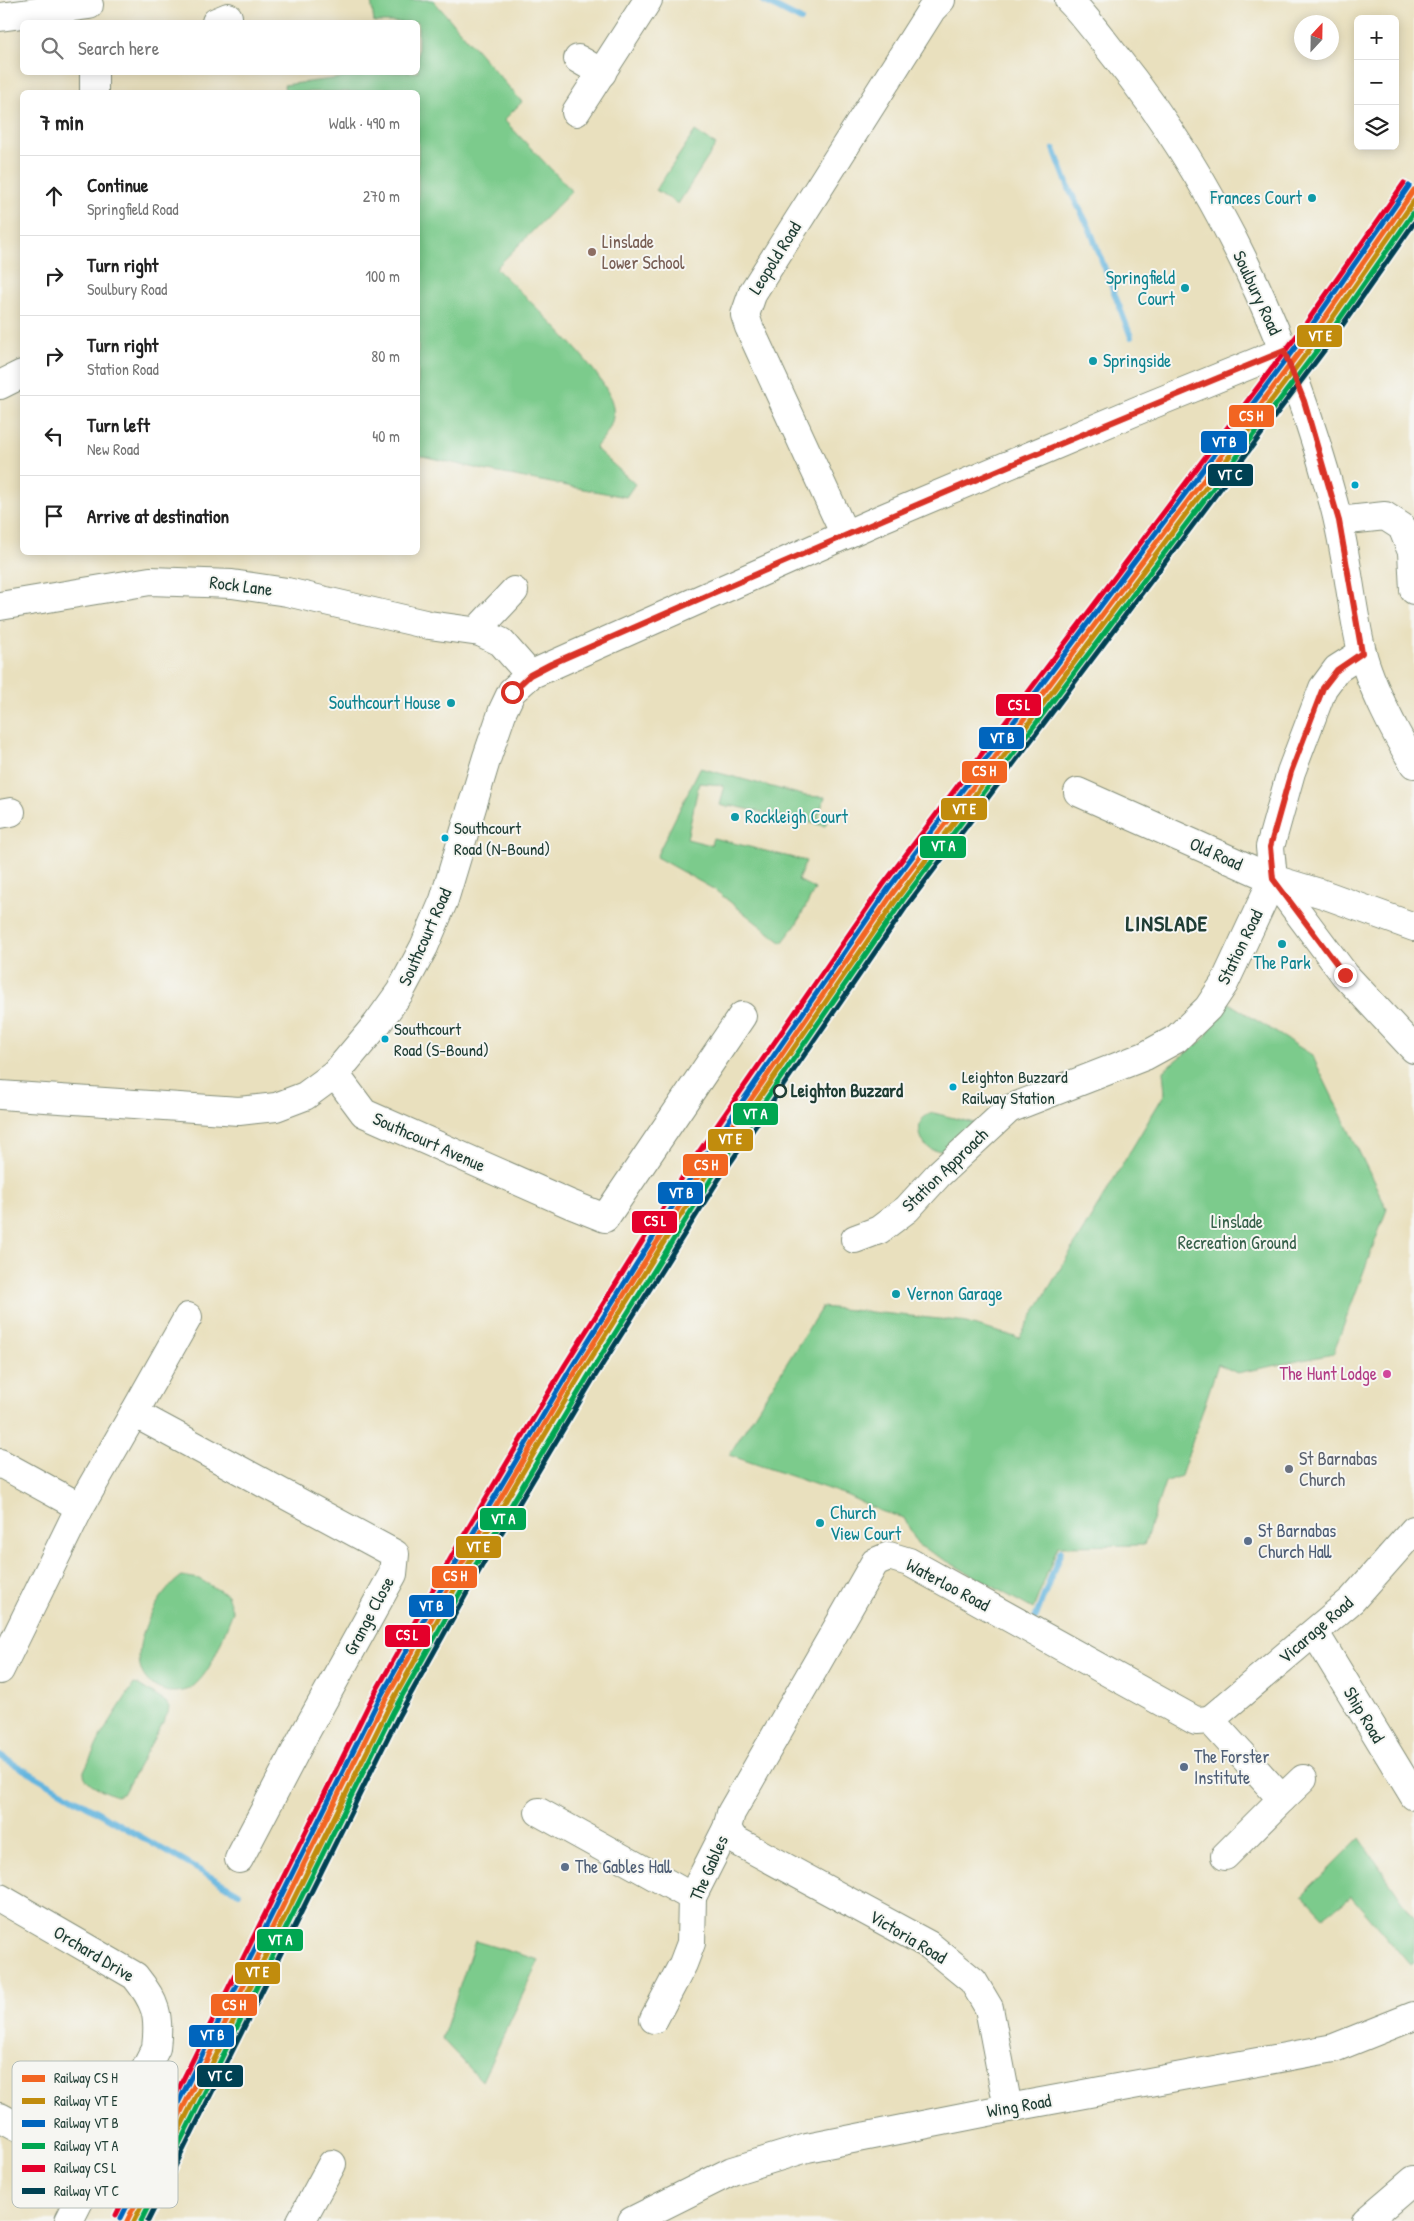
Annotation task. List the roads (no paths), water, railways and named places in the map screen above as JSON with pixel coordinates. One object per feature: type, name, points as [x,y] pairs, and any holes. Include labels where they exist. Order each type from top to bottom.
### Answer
[{"type":"street","points":[[576,112],[648,0]]},
{"type":"street","name":"Leopold Road","points":[[846,535],[749,327],[746,315],[753,292],[932,9],[941,0]]},
{"type":"street","name":"Soulbury Road","points":[[1069,0],[1146,95],[1191,164],[1228,229],[1282,346],[1304,401],[1339,521],[1362,653],[1373,683],[1404,748],[1414,764]]},
{"type":"street","points":[[0,17],[90,9]]},
{"type":"street","points":[[578,58],[602,73]]},
{"type":"street","points":[[94,75],[94,90]]},
{"type":"street","name":"Southcourt Road","points":[[334,1074],[389,1008],[400,992],[424,947],[444,900],[498,724],[512,692],[530,675],[846,535],[1282,346]]},
{"type":"street","points":[[0,385],[20,375]]},
{"type":"street","points":[[1339,521],[1385,516],[1402,527],[1412,552],[1412,584],[1414,590]]},
{"type":"street","name":"Rock Lane","points":[[0,606],[150,581],[232,584],[287,592],[429,625],[480,632],[502,642],[530,675]]},
{"type":"street","points":[[480,632],[483,624],[514,591]]},
{"type":"street","points":[[1362,653],[1337,670],[1323,688],[1291,772],[1270,847],[1273,879],[1345,975],[1414,1050]]},
{"type":"street","name":"Old Road","points":[[1078,792],[1273,879],[1323,894],[1414,927]]},
{"type":"street","name":"Station Road","points":[[1145,1056],[1176,1039],[1208,1008],[1224,984],[1273,879]]},
{"type":"street","name":"Southcourt Avenue","points":[[334,1074],[364,1114],[605,1218],[742,1016]]},
{"type":"street","name":"Station Approach","points":[[855,1239],[878,1230],[907,1209],[939,1174],[1009,1109],[1145,1056]]},
{"type":"street","points":[[0,1095],[239,1111],[276,1107],[305,1096],[334,1074]]},
{"type":"street","points":[[0,1670],[80,1507],[188,1317]]},
{"type":"street","name":"Grange Close","points":[[134,1413],[395,1554],[393,1574],[303,1737],[239,1859]]},
{"type":"street","points":[[0,1462],[80,1507]]},
{"type":"street","name":"Vicarage Road","points":[[1210,1720],[1352,1600],[1414,1530]]},
{"type":"street","name":"Waterloo Road","points":[[727,1828],[731,1813],[860,1585],[874,1562],[888,1556],[909,1562],[1196,1721],[1210,1720]]},
{"type":"street","name":"Ship Road","points":[[1315,1633],[1414,1796]]},
{"type":"street","points":[[1210,1720],[1282,1799]]},
{"type":"street","points":[[1226,1856],[1303,1779]]},
{"type":"street","points":[[538,1812],[692,1897]]},
{"type":"street","name":"The Gables","points":[[654,2019],[691,1943],[692,1897],[727,1828]]},
{"type":"street","name":"Victoria Road","points":[[727,1828],[733,1839],[929,1945],[973,1980],[990,2008],[1008,2108]]},
{"type":"street","name":"Orchard Drive","points":[[0,1898],[135,1976],[148,1993],[156,2008],[159,2026],[156,2048],[149,2061]]},
{"type":"street","name":"Wing Road","points":[[632,2221],[732,2171],[807,2148],[1008,2108],[1334,2048],[1414,2016]]},
{"type":"street","points":[[0,2117],[12,2123]]},
{"type":"street","points":[[301,2221],[332,2164]]},
{"type":"street","points":[[1366,2221],[1414,2180]]},
{"type":"street","name":"Orchard Drive","points":[[69,2221],[75,2208]]},
{"type":"waterway","points":[[762,0],[801,20]]},
{"type":"waterway","points":[[1054,149],[1070,191],[1089,227],[1131,337]]},
{"type":"waterway","points":[[1035,1619],[1061,1551]]},
{"type":"waterway","points":[[0,1756],[239,1893]]},
{"type":"place","name":"Frances Court","points":[[1312,198]]},
{"type":"place","name":"Linslade Lower School","points":[[592,252]]},
{"type":"place","name":"Springfield Court","points":[[1185,288]]},
{"type":"place","name":"Springside","points":[[1093,361]]},
{"type":"place","name":"Southcourt House","points":[[451,703]]},
{"type":"place","name":"Rockleigh Court","points":[[735,817]]},
{"type":"place","name":"Southcourt Road (N-Bound)","points":[[445,838]]},
{"type":"place","name":"The Park","points":[[1282,944]]},
{"type":"place","name":"Southcourt Road (S-Bound)","points":[[385,1039]]},
{"type":"place","name":"Leighton Buzzard Railway Station","points":[[953,1087]]},
{"type":"place","name":"Leighton Buzzard","points":[[780,1091]]},
{"type":"place","name":"Vernon Garage","points":[[896,1294]]},
{"type":"place","name":"The Hunt Lodge","points":[[1387,1374]]},
{"type":"place","name":"St Barnabas Church","points":[[1289,1469]]},
{"type":"place","name":"Church View Court","points":[[820,1523]]},
{"type":"place","name":"St Barnabas Church Hall","points":[[1248,1541]]},
{"type":"place","name":"The Forster Institute","points":[[1184,1767]]},
{"type":"place","name":"The Gables Hall","points":[[565,1867]]},
{"type":"district","name":"LINSLADE","points":[[1167,923]]},
{"type":"park label","name":"Linslade Recreation Ground","points":[[1237,1232]]}]
